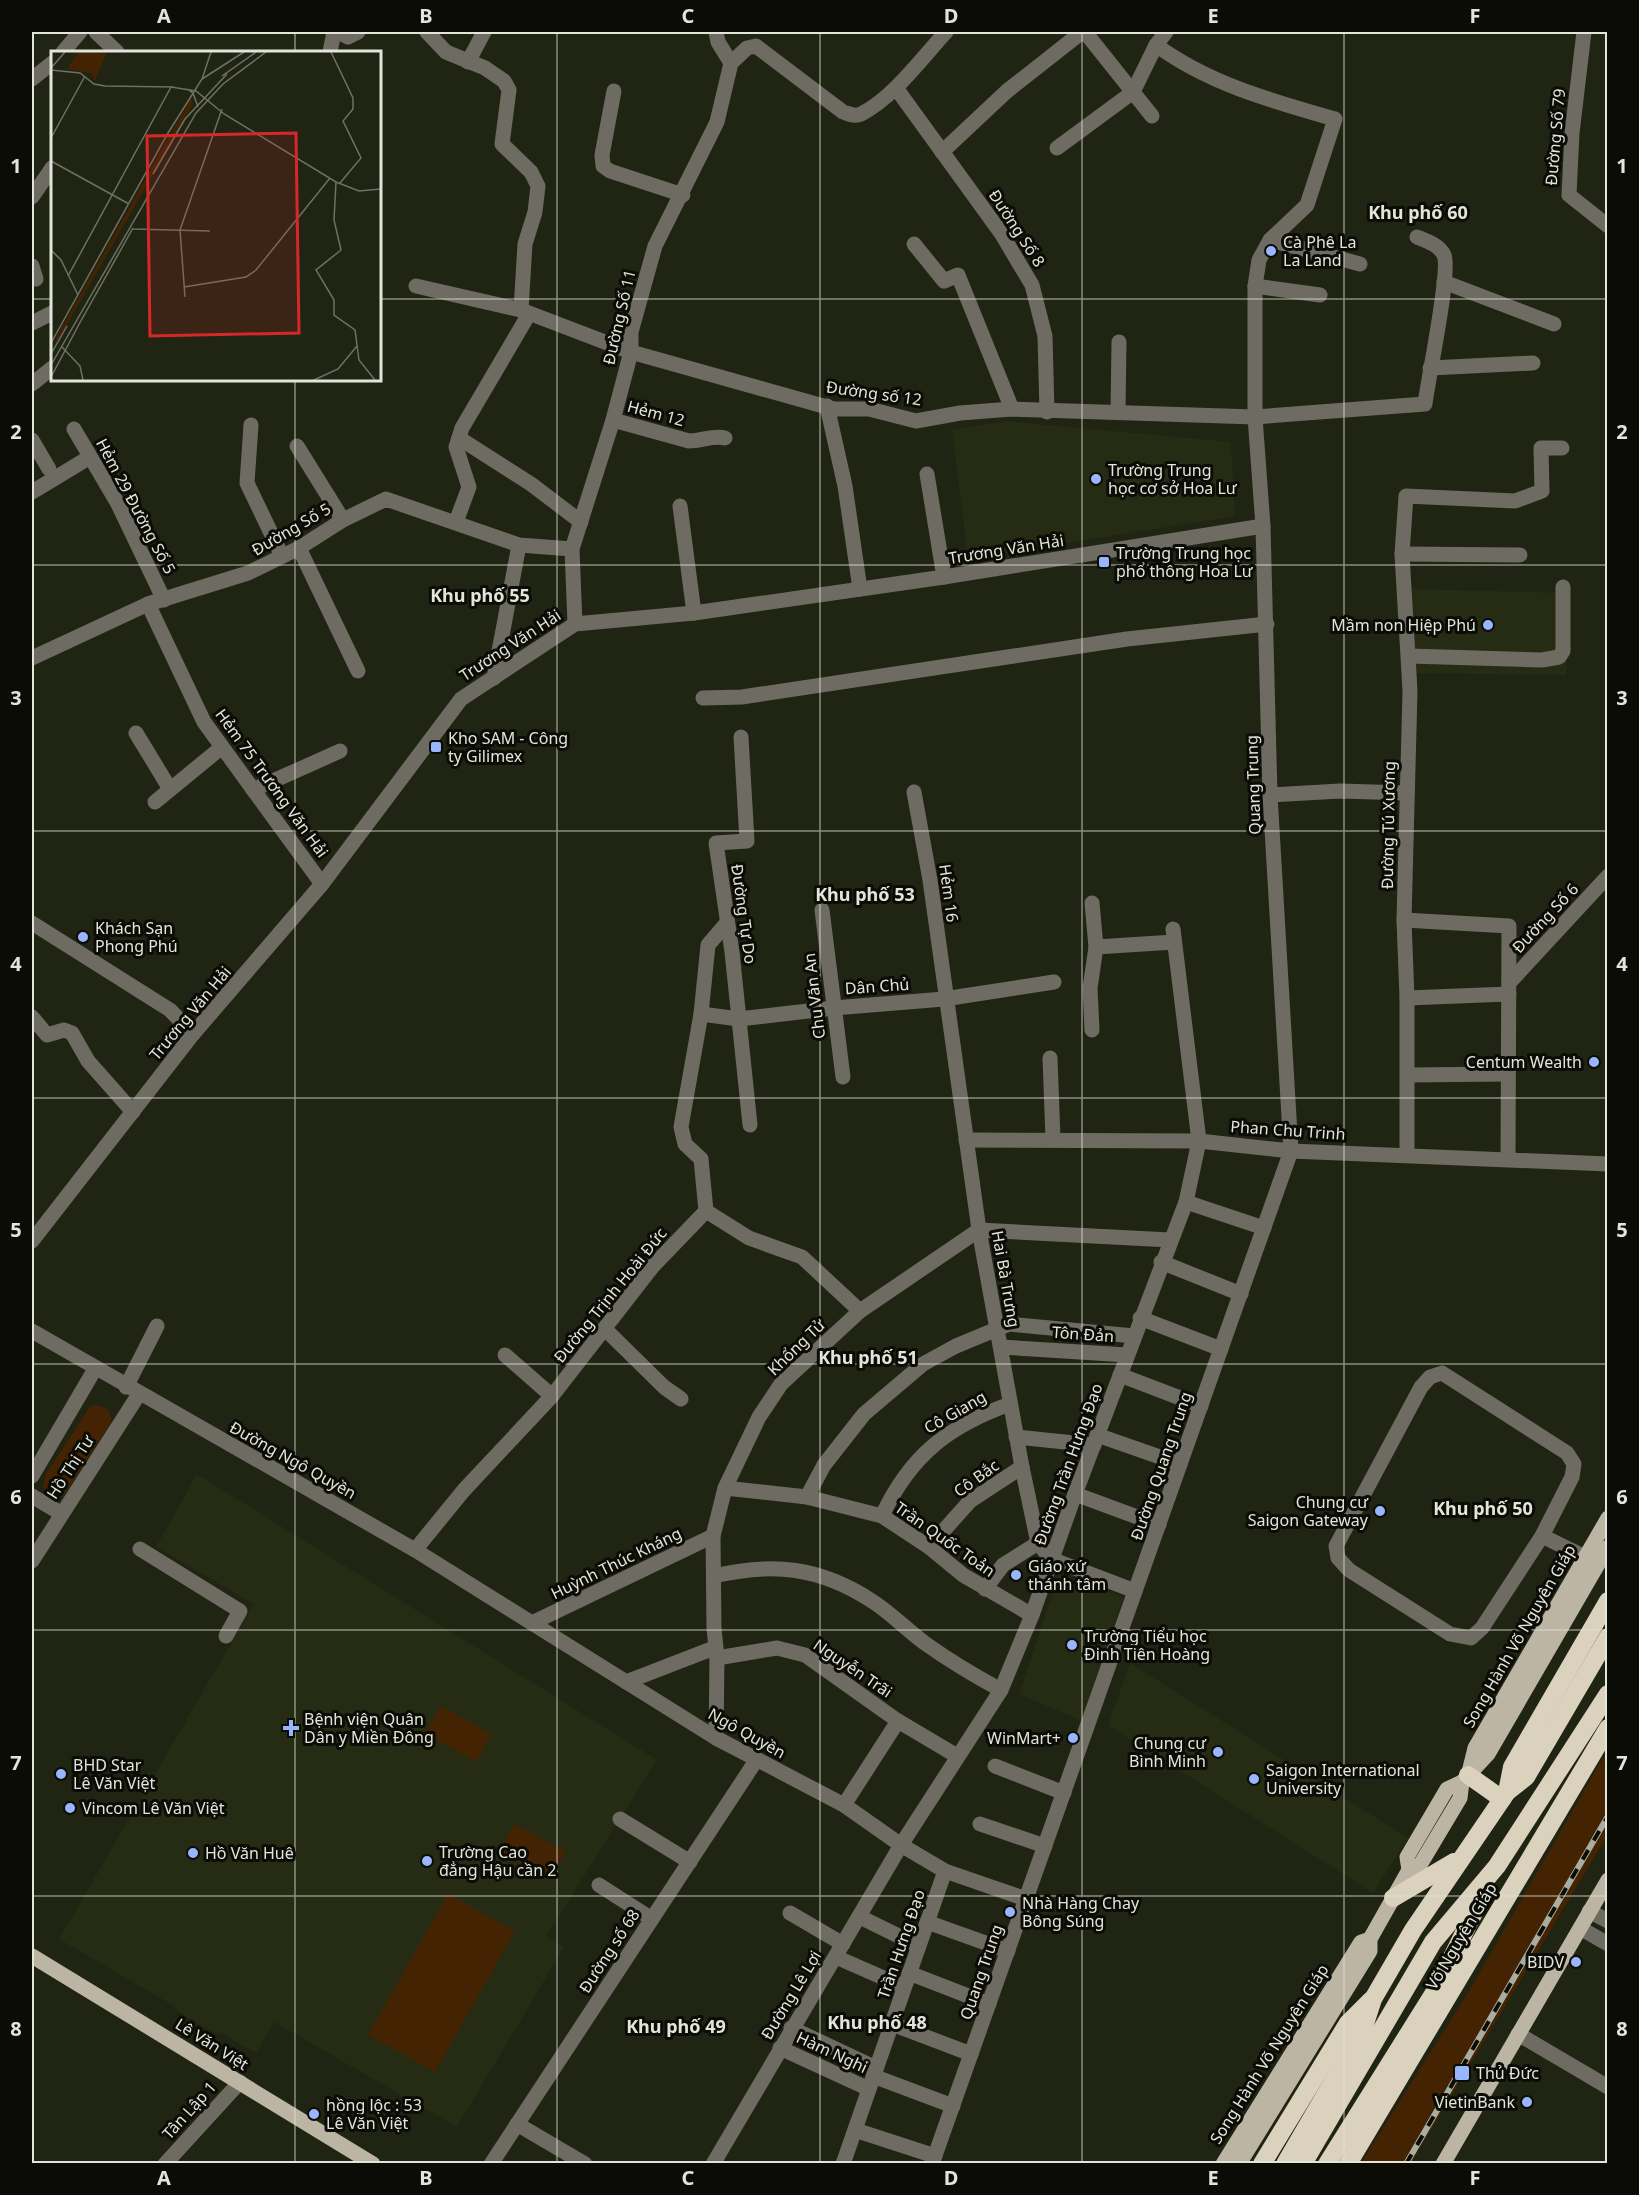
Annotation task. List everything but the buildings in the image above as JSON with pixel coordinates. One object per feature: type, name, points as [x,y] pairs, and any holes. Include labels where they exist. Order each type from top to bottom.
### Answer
[{"type":"highway","points":[[1505,1795],[1512,1767],[1608,1601]]},
{"type":"highway","points":[[1285,2163],[1362,2030],[1372,2004],[1413,1930],[1460,1857],[1505,1795],[1526,1777],[1608,1637]]},
{"type":"highway","name":"Võ Nguyên Giáp","points":[[1327,2163],[1437,1988],[1497,1866],[1608,1694]]},
{"type":"highway","name":"Võ Nguyên Giáp","points":[[1348,2163],[1608,1728]]},
{"type":"highway","points":[[1465,1778],[1505,1795]]},
{"type":"highway","points":[[1393,1898],[1460,1857]]},
{"type":"highway","name":"Võ Nguyên Giáp","points":[[1303,2163],[1433,1942],[1497,1866]]},
{"type":"highway","points":[[1262,2163],[1348,2023],[1372,2004]]},
{"type":"main road","name":"Song Hành Võ Nguyên Giáp","points":[[1465,1778],[1475,1748],[1608,1518]]},
{"type":"main road","name":"Song Hành Võ Nguyên Giáp","points":[[1239,2163],[1370,1951],[1370,1939],[1409,1870],[1407,1857],[1447,1789],[1465,1778],[1488,1754],[1608,1548]]},
{"type":"main road","points":[[1443,2163],[1608,1880]]},
{"type":"main road","name":"Song Hành Võ Nguyên Giáp","points":[[1223,2163],[1361,1942],[1370,1939]]},
{"type":"main road","name":"Lê Văn Việt","points":[[32,1956],[374,2163]]},
{"type":"street","points":[[64,51],[80,32]]},
{"type":"street","points":[[96,32],[116,51]]},
{"type":"street","points":[[330,51],[336,32],[348,37],[358,32]]},
{"type":"street","points":[[427,32],[446,51],[485,68],[504,81],[509,90],[502,144],[531,172],[538,186],[538,198],[525,244],[525,312],[456,447],[469,487],[456,522]]},
{"type":"street","points":[[468,62],[484,32]]},
{"type":"street","points":[[716,32],[718,42],[731,63],[747,48],[756,46],[843,112],[853,115],[860,114],[896,88],[946,32]]},
{"type":"street","points":[[942,152],[1007,91],[1083,32],[1152,116]]},
{"type":"street","points":[[1057,148],[1133,92],[1156,45],[1166,32]]},
{"type":"street","name":"Đường Số 79","points":[[1584,32],[1572,133],[1569,195],[1608,226]]},
{"type":"street","points":[[1156,45],[1184,66],[1262,98],[1335,119],[1307,206],[1270,240],[1259,260],[1255,286],[1255,417]]},
{"type":"street","name":"Đường Số 11","points":[[575,624],[572,549],[613,420],[631,352],[631,332],[655,246],[683,195],[717,122],[731,63]]},
{"type":"street","points":[[32,79],[51,64]]},
{"type":"street","name":"Đường Số 8","points":[[896,88],[1001,233],[1032,285],[1045,336],[1047,412]]},
{"type":"street","points":[[614,91],[602,155],[603,166],[610,171],[683,195]]},
{"type":"street","points":[[32,197],[50,171]]},
{"type":"street","points":[[1417,237],[1437,246],[1445,257],[1444,282],[1430,368],[1533,363]]},
{"type":"street","points":[[1270,240],[1360,264]]},
{"type":"street","points":[[914,244],[944,281],[958,275],[1012,409]]},
{"type":"street","points":[[1444,282],[1554,324]]},
{"type":"street","name":"Đường số 12","points":[[416,286],[525,312],[631,352],[834,409],[869,410],[916,421],[960,413],[1012,409],[1047,412],[1255,417],[1425,404],[1430,368]]},
{"type":"street","points":[[1255,286],[1320,295]]},
{"type":"street","points":[[32,323],[51,314]]},
{"type":"street","points":[[1118,412],[1119,342]]},
{"type":"street","points":[[32,384],[51,369]]},
{"type":"street","points":[[827,406],[845,486],[860,589]]},
{"type":"street","name":"Quang Trung","points":[[1255,417],[1267,624],[1270,795],[1291,1151]]},
{"type":"street","name":"Hẻm 12","points":[[613,420],[689,441],[699,441],[714,436],[725,438]]},
{"type":"street","points":[[251,424],[248,483],[282,556]]},
{"type":"street","name":"Hẻm 29 Đường Số 5","points":[[74,429],[118,504],[164,600]]},
{"type":"street","points":[[459,438],[531,484],[581,522]]},
{"type":"street","points":[[32,440],[49,469]]},
{"type":"street","points":[[297,446],[343,520]]},
{"type":"street","name":"Đường Tú Xương","points":[[1407,1155],[1408,1075],[1404,920],[1409,656],[1402,554],[1406,496],[1515,501],[1542,491],[1541,448],[1562,448]]},
{"type":"street","points":[[32,492],[90,457]]},
{"type":"street","points":[[927,474],[944,578]]},
{"type":"street","name":"Đường Số 5","points":[[32,658],[148,604],[240,577],[386,499],[519,545],[572,549]]},
{"type":"street","points":[[680,506],[694,613]]},
{"type":"street","name":"Trương Văn Hải","points":[[32,1241],[193,1034],[322,884],[461,699],[575,624],[694,613],[944,578],[1263,526]]},
{"type":"street","points":[[494,678],[519,545]]},
{"type":"street","points":[[298,548],[358,671]]},
{"type":"street","points":[[1402,554],[1520,555]]},
{"type":"street","points":[[1409,656],[1542,660],[1559,657],[1563,651],[1563,587]]},
{"type":"street","name":"Hẻm 75 Trương Văn Hải","points":[[148,604],[204,722],[322,884]]},
{"type":"street","points":[[703,698],[742,697],[1127,639],[1267,624]]},
{"type":"street","points":[[135,733],[170,789]]},
{"type":"street","name":"Đường Tự Do","points":[[741,737],[747,841],[716,843],[750,1125]]},
{"type":"street","points":[[155,802],[222,747]]},
{"type":"street","points":[[253,790],[340,751]]},
{"type":"street","points":[[1270,795],[1340,791],[1407,792]]},
{"type":"street","name":"Hẻm 16","points":[[914,792],[930,880],[944,999]]},
{"type":"street","name":"Đường Số 6","points":[[1509,989],[1608,876]]},
{"type":"street","points":[[1092,903],[1096,947],[1090,988],[1092,1030]]},
{"type":"street","name":"Chu Văn An","points":[[822,910],[843,1077]]},
{"type":"street","points":[[1404,920],[1509,926],[1508,1158]]},
{"type":"street","points":[[32,923],[170,1010],[193,1034]]},
{"type":"street","points":[[726,924],[708,945],[701,1014],[681,1127],[685,1144],[701,1160],[706,1211],[749,1238],[802,1257],[860,1311]]},
{"type":"street","name":"Đường Trần Hưng Đạo","points":[[901,1845],[1001,1690],[1032,1615],[1140,1318],[1186,1202],[1199,1141],[1174,936],[1096,947]]},
{"type":"street","name":"Dân Chủ","points":[[701,1014],[739,1019],[944,999],[1054,982]]},
{"type":"street","points":[[1407,998],[1509,989]]},
{"type":"street","name":"Hai Bà Trưng","points":[[944,999],[979,1230],[1016,1437],[1038,1544],[1051,1559]]},
{"type":"street","points":[[32,1017],[47,1035],[64,1030],[72,1034],[88,1061],[133,1112]]},
{"type":"street","points":[[1050,1058],[1053,1139]]},
{"type":"street","points":[[1408,1075],[1508,1074]]},
{"type":"street","name":"Phan Chu Trinh","points":[[966,1140],[1199,1141],[1291,1151],[1508,1158],[1608,1164]]},
{"type":"street","name":"Đường Quang Trung","points":[[1064,1793],[1291,1151]]},
{"type":"street","points":[[1186,1202],[1264,1228]]},
{"type":"street","name":"Đường Trịnh Hoài Đức","points":[[415,1550],[464,1490],[552,1396],[653,1266],[706,1211]]},
{"type":"street","points":[[979,1230],[1170,1240]]},
{"type":"street","name":"Khổng Tử","points":[[716,1738],[713,1536],[725,1488],[759,1417],[781,1384],[860,1311],[979,1230]]},
{"type":"street","points":[[1161,1263],[1241,1294]]},
{"type":"street","points":[[1140,1318],[1221,1349]]},
{"type":"street","points":[[807,1497],[824,1465],[864,1414],[923,1364],[1009,1324],[1134,1336]]},
{"type":"street","name":"Hồ Thị Tư","points":[[32,1561],[62,1514],[133,1390],[157,1326]]},
{"type":"street","points":[[605,1329],[664,1387],[681,1399]]},
{"type":"street","name":"Đường Ngô Quyền","points":[[32,1331],[415,1550],[534,1622]]},
{"type":"street","name":"Tôn Đản","points":[[1001,1347],[1127,1355]]},
{"type":"street","points":[[505,1355],[552,1396]]},
{"type":"street","name":"Hồ Thị Tư","points":[[32,1476],[95,1369]]},
{"type":"street","points":[[1442,1373],[1566,1454],[1574,1464],[1572,1477],[1542,1536],[1482,1628],[1471,1638],[1450,1634],[1348,1570],[1338,1557],[1336,1546],[1421,1387],[1430,1377],[1442,1373]]},
{"type":"street","points":[[1120,1375],[1201,1406]]},
{"type":"street","name":"Cô Giang","points":[[882,1516],[905,1474],[925,1451],[952,1431],[986,1412],[1010,1404]]},
{"type":"street","points":[[1016,1437],[1095,1440],[1180,1464]]},
{"type":"street","name":"Cô Bắc","points":[[929,1547],[970,1501],[1022,1467]]},
{"type":"street","name":"Trần Quốc Toản","points":[[725,1488],[807,1497],[882,1516],[929,1547],[985,1589],[1032,1615]]},
{"type":"street","points":[[1075,1494],[1159,1525]]},
{"type":"street","points":[[32,1496],[62,1514]]},
{"type":"street","name":"Huỳnh Thúc Kháng","points":[[534,1622],[713,1536]]},
{"type":"street","points":[[1542,1536],[1585,1557]]},
{"type":"street","points":[[985,1589],[1004,1564],[1038,1544]]},
{"type":"street","points":[[140,1549],[240,1611],[226,1636]]},
{"type":"street","points":[[1051,1559],[1135,1591]]},
{"type":"street","points":[[714,1576],[742,1569],[781,1567],[825,1577],[874,1601],[927,1645],[1001,1690]]},
{"type":"street","name":"Ngô Quyền","points":[[534,1622],[716,1738],[844,1805],[901,1845],[945,1871],[1026,1899]]},
{"type":"street","name":"Nguyễn Trãi","points":[[626,1682],[716,1653],[777,1648],[805,1655],[898,1721],[957,1756]]},
{"type":"street","points":[[844,1805],[898,1721]]},
{"type":"street","name":"Đường số 68","points":[[491,2163],[757,1759]]},
{"type":"street","points":[[995,1766],[1064,1793]]},
{"type":"street","name":"Quang Trung","points":[[934,2160],[1064,1793]]},
{"type":"street","points":[[620,1819],[690,1862]]},
{"type":"street","points":[[980,1824],[1045,1846]]},
{"type":"street","name":"Đường Lê Lợi","points":[[713,2163],[901,1845]]},
{"type":"street","name":"Trần Hưng Đạo","points":[[843,2163],[945,1871]]},
{"type":"street","points":[[599,1885],[652,1919]]},
{"type":"street","points":[[1590,1911],[1608,1922]]},
{"type":"street","points":[[790,1913],[839,1951],[907,1980],[989,2004]]},
{"type":"street","points":[[860,1917],[919,1946]]},
{"type":"street","points":[[927,1922],[1008,1951]]},
{"type":"street","points":[[1580,1928],[1608,1944]]},
{"type":"street","points":[[892,2024],[971,2054]]},
{"type":"street","points":[[791,2028],[873,2078],[953,2106]]},
{"type":"street","points":[[1518,2034],[1608,2087]]},
{"type":"street","name":"Hàm Nghi","points":[[780,2048],[873,2078]]},
{"type":"street","name":"Tân Lập 1","points":[[165,2163],[240,2082]]},
{"type":"street","points":[[517,2124],[585,2163]]},
{"type":"street","points":[[855,2130],[934,2160]]},
{"type":"shaded area","name":"Trường Trung học cơ sở Hoa Lư","points":[[1006,421],[1231,442],[1235,516],[968,559],[952,430]]},
{"type":"shaded area","name":"Mầm non Hiệp Phú","points":[[1409,589],[1569,593],[1566,675],[1410,673]]},
{"type":"shaded area","points":[[95,1405],[108,1409],[112,1421],[64,1495],[52,1495],[43,1487],[45,1476],[89,1408]]},
{"type":"shaded area","points":[[197,1474],[657,1760],[547,1935],[564,1947],[457,2127],[274,2022],[256,2053],[219,2032],[217,2034],[174,2009],[174,2006],[59,1939],[254,1604],[156,1547]]},
{"type":"shaded area","name":"Trường Tiểu học Đinh Tiên Hoàng","points":[[1059,1575],[1123,1597],[1084,1722],[1019,1694]]},
{"type":"shaded area","name":"Saigon International University","points":[[1130,1663],[1408,1838],[1373,1893],[1108,1725]]},
{"type":"shaded area","points":[[441,1706],[491,1734],[476,1762],[425,1733]]},
{"type":"shaded area","points":[[1607,1751],[1607,1836],[1411,2163],[1361,2163],[1469,1991]]},
{"type":"shaded area","points":[[515,1824],[566,1852],[550,1880],[498,1852]]},
{"type":"shaded area","points":[[448,1894],[515,1931],[435,2072],[368,2035]]},
{"type":"railway","points":[[1406,2164],[1608,1816]]},
{"type":"place","name":"Cà Phê La La Land","points":[[1271,251]]},
{"type":"place","name":"Trường Trung học cơ sở Hoa Lư","points":[[1096,479]]},
{"type":"place","name":"Trường Trung học phổ thông Hoa Lư","points":[[1104,562]]},
{"type":"place","name":"Mầm non Hiệp Phú","points":[[1488,625]]},
{"type":"place","name":"Kho SAM - Công ty Gilimex","points":[[436,747]]},
{"type":"place","name":"Khách Sạn Phong Phú","points":[[83,937]]},
{"type":"place","name":"Centum Wealth","points":[[1594,1062]]},
{"type":"place","name":"Chung cư Saigon Gateway","points":[[1380,1511]]},
{"type":"place","name":"Giáo xứ thánh tâm","points":[[1016,1575]]},
{"type":"place","name":"Trường Tiểu học Đinh Tiên Hoàng","points":[[1072,1645]]},
{"type":"place","name":"Bệnh viện Quân Dân y Miền Đông","points":[[291,1728]]},
{"type":"place","name":"WinMart+","points":[[1073,1738]]},
{"type":"place","name":"Chung cư Bình Minh","points":[[1218,1752]]},
{"type":"place","name":"BHD Star Lê Văn Việt","points":[[61,1774]]},
{"type":"place","name":"Saigon International University","points":[[1254,1779]]},
{"type":"place","name":"Vincom Lê Văn Việt","points":[[70,1808]]},
{"type":"place","name":"Hồ Văn Huê","points":[[193,1853]]},
{"type":"place","name":"Trường Cao đẳng Hậu cần 2","points":[[427,1861]]},
{"type":"place","name":"Nhà Hàng Chay Bông Súng","points":[[1010,1912]]},
{"type":"place","name":"BIDV","points":[[1576,1962]]},
{"type":"place","name":"Thủ Đức","points":[[1462,2073]]},
{"type":"place","name":"VietinBank","points":[[1527,2102]]},
{"type":"place","name":"hồng lộc : 53 Lê Văn Việt","points":[[314,2114]]},
{"type":"district","name":"Khu phố 60","points":[[1418,212]]},
{"type":"district","name":"Khu phố 55","points":[[480,595]]},
{"type":"district","name":"Khu phố 53","points":[[865,894]]},
{"type":"district","name":"Khu phố 51","points":[[868,1357]]},
{"type":"district","name":"Khu phố 50","points":[[1483,1508]]},
{"type":"district","name":"Khu phố 48","points":[[877,2022]]},
{"type":"district","name":"Khu phố 49","points":[[676,2026]]}]
